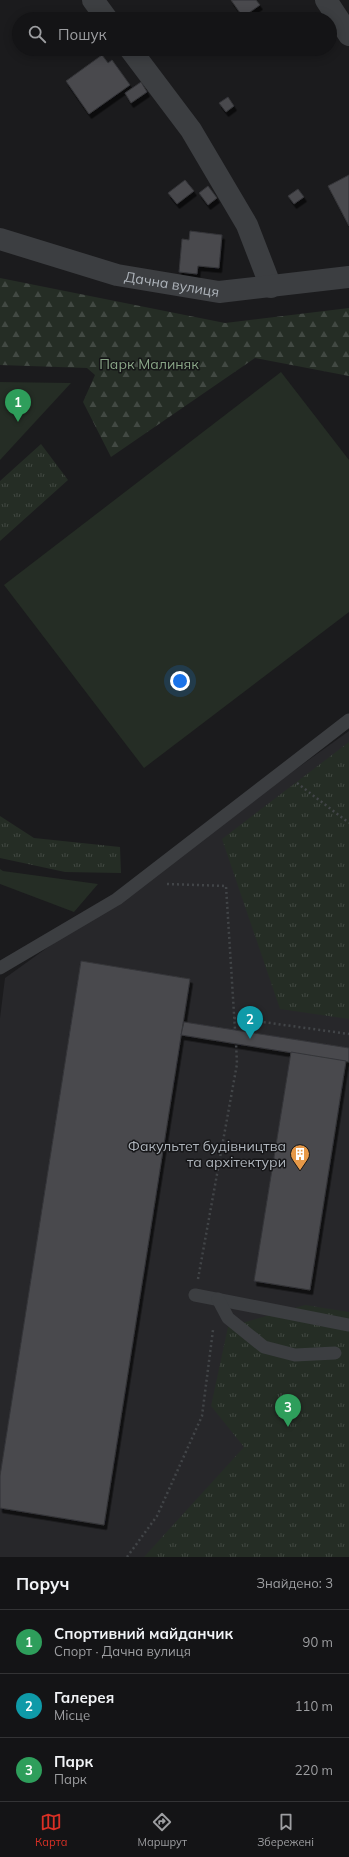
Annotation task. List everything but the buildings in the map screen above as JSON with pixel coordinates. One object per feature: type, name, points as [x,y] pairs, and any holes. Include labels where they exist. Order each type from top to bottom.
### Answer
[{"type":"street","points":[[93,0],[102,12]]},
{"type":"street","points":[[326,0],[334,12]]},
{"type":"street","points":[[337,17],[349,35]]},
{"type":"street","points":[[135,56],[191,130],[247,225],[271,287]]},
{"type":"street","name":"Дачна вулиця","points":[[0,239],[117,275],[219,292],[349,278]]},
{"type":"lane","points":[[0,968],[117,899],[349,720]]},
{"type":"lane","points":[[195,1295],[349,1325]]},
{"type":"lane","points":[[218,1299],[228,1318],[264,1347],[294,1355],[335,1353]]},
{"type":"path","points":[[282,772],[349,823]]},
{"type":"path","points":[[139,882],[226,886],[235,1030]]},
{"type":"path","points":[[234,1018],[349,1034]]},
{"type":"path","points":[[195,1295],[237,1064],[236,1043]]},
{"type":"path","points":[[128,1557],[157,1516],[202,1416],[218,1299]]},
{"type":"shaded area","points":[[349,731],[349,1557],[0,1557],[0,1018],[5,978]]},
{"type":"green space","name":"Парк Малиняк","points":[[0,278],[225,323],[349,308],[349,376],[255,358],[111,457],[83,402],[95,375],[87,368],[0,365]]},
{"type":"green space","points":[[281,372],[349,460],[349,612],[144,768],[4,585]]},
{"type":"green space","points":[[0,382],[71,383],[0,460]]},
{"type":"green space","points":[[41,444],[68,480],[0,541],[0,481]]},
{"type":"green space","points":[[349,742],[349,1019],[280,1009],[222,839]]},
{"type":"green space","points":[[0,816],[34,838],[120,847],[121,873],[65,872],[0,858]]},
{"type":"green space","points":[[0,869],[3,871],[98,884],[74,912],[0,884]]},
{"type":"green space","points":[[305,1305],[349,1312],[349,1557],[144,1557],[244,1447],[211,1406],[228,1327]]},
{"type":"place","name":"Спортивний майданчик","points":[[18,422]]},
{"type":"place","name":"Галерея","points":[[250,1039]]},
{"type":"place","name":"Факультет будівництва та архітектури","points":[[300,1171]]},
{"type":"place","name":"Парк","points":[[288,1427]]}]
